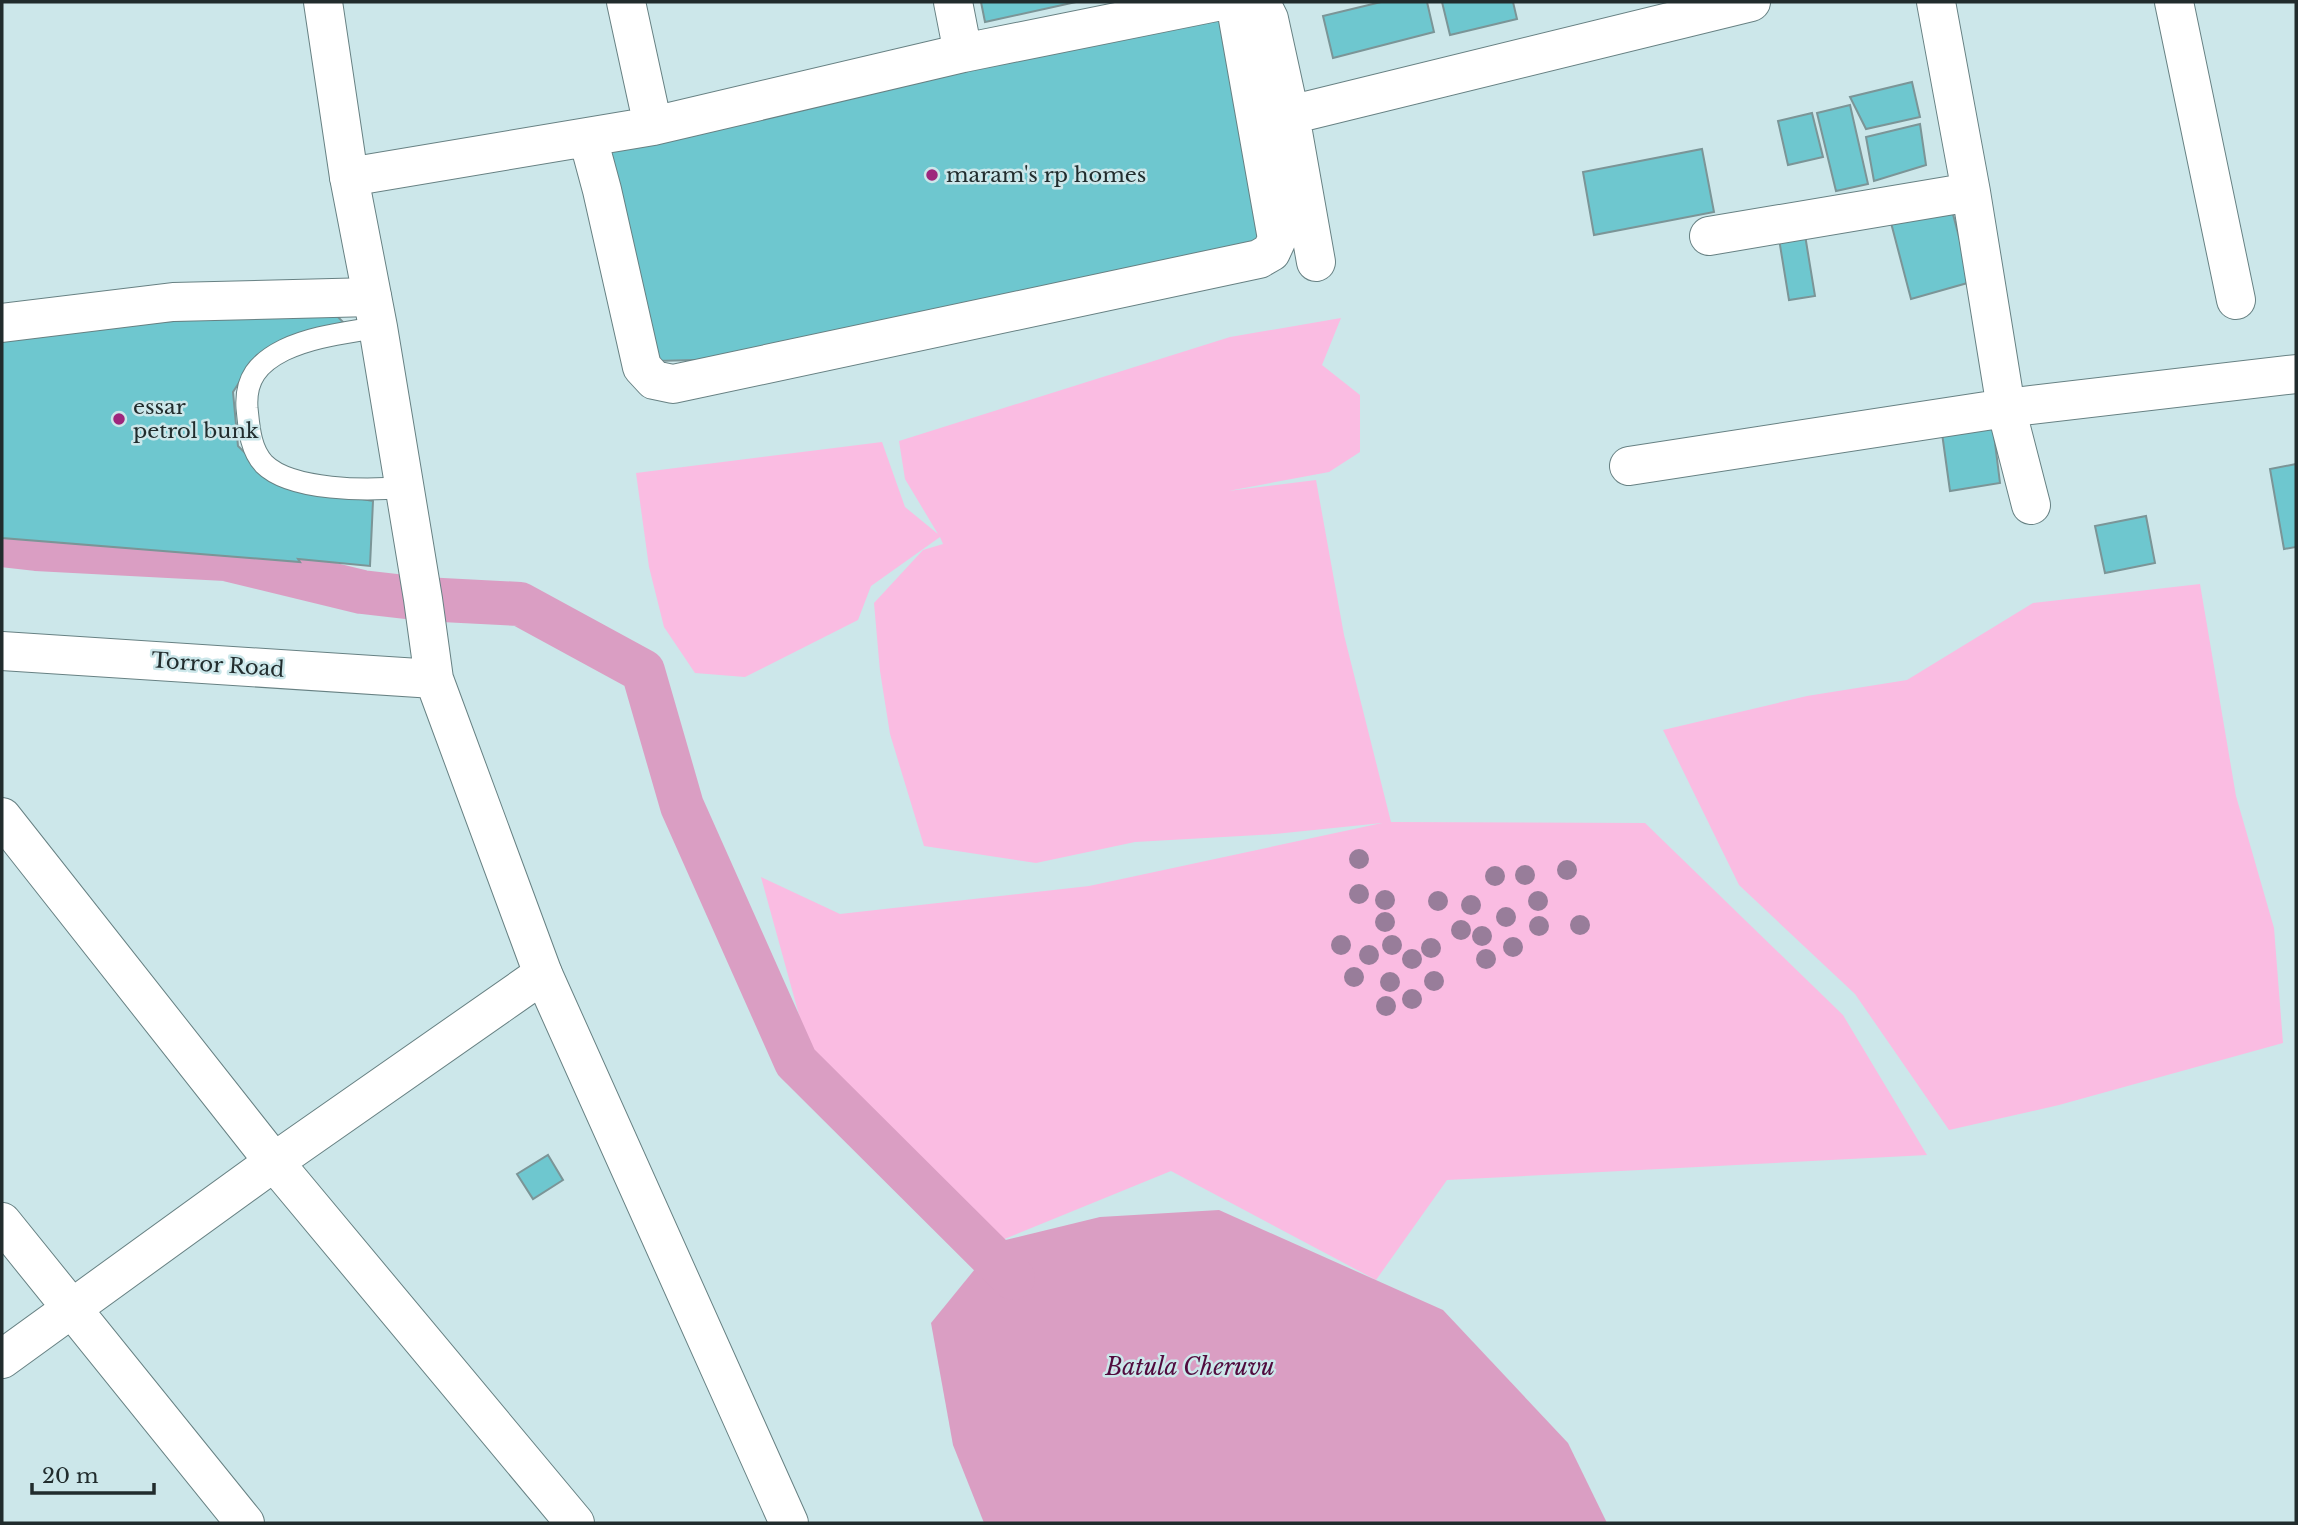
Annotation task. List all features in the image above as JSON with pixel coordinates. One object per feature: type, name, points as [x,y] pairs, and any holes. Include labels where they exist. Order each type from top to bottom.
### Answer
[{"type":"street","points":[[323,2],[349,177],[375,312],[434,679],[544,974],[789,1523]]},
{"type":"street","points":[[626,2],[653,126]]},
{"type":"street","points":[[953,2],[964,53]]},
{"type":"street","points":[[349,177],[653,126],[1167,6],[1216,2]]},
{"type":"street","points":[[590,137],[642,368],[654,380],[673,384],[1259,259],[1271,252],[1277,239],[1235,2]]},
{"type":"street","points":[[1254,2],[1263,7],[1269,19],[1290,115],[1316,262]]},
{"type":"street","points":[[1290,115],[1650,14],[1751,2]]},
{"type":"street","points":[[1936,2],[1971,192],[2006,408],[2031,505]]},
{"type":"street","points":[[2174,2],[2236,300]]},
{"type":"street","points":[[1709,236],[1971,192]]},
{"type":"street","points":[[2,323],[173,302],[375,312]]},
{"type":"street","points":[[1629,466],[2006,408],[2296,374]]},
{"type":"street","name":"Torror Road","points":[[2,651],[434,679]]},
{"type":"street","points":[[2,817],[274,1163],[575,1523]]},
{"type":"street","points":[[2,1359],[274,1163],[544,974]]},
{"type":"street","points":[[2,1222],[245,1523]]},
{"type":"lane","points":[[375,312],[282,351],[262,367],[250,379],[246,392],[250,434],[256,451],[265,464],[285,475],[345,490],[404,487]]},
{"type":"shaded area","points":[[1341,318],[1322,365],[1360,395],[1360,452],[1329,472],[1228,491],[1316,480],[1344,635],[1391,822],[1645,823],[1843,1015],[1927,1155],[1447,1180],[1376,1280],[1171,1171],[997,1242],[818,1084],[761,877],[840,914],[1089,886],[1382,823],[1275,834],[1135,842],[1036,863],[924,846],[890,734],[880,671],[874,603],[923,550],[943,544],[940,537],[871,586],[858,620],[745,677],[695,673],[664,627],[649,567],[636,473],[882,442],[905,507],[938,534],[905,479],[899,441],[1230,337]]},
{"type":"shaded area","points":[[2200,584],[2236,796],[2274,928],[2283,1043],[2059,1105],[1949,1130],[1855,994],[1739,885],[1663,730],[1807,696],[1907,680],[2033,603]]},
{"type":"water","name":"Batula Cheruvu","points":[[1219,1210],[1443,1310],[1568,1443],[1607,1523],[984,1523],[953,1445],[931,1323],[997,1242],[1100,1217]]},
{"type":"building","points":[[981,2],[1076,2],[985,22]]},
{"type":"building","name":"maram's rp homes","points":[[1220,2],[1265,242],[736,359],[655,361],[592,153]]},
{"type":"building","points":[[1381,2],[1427,2],[1434,32],[1333,58],[1323,16]]},
{"type":"building","points":[[1442,2],[1513,2],[1517,19],[1450,35]]},
{"type":"building","points":[[1912,82],[1920,117],[1866,129],[1850,97]]},
{"type":"building","points":[[1850,105],[1868,184],[1836,191],[1817,113]]},
{"type":"building","points":[[1812,113],[1823,157],[1788,165],[1778,121]]},
{"type":"building","points":[[1920,124],[1926,165],[1874,181],[1866,137]]},
{"type":"building","points":[[1702,149],[1714,212],[1594,235],[1583,172]]},
{"type":"building","points":[[1950,203],[1971,282],[1911,299],[1890,219]]},
{"type":"building","points":[[1805,235],[1815,296],[1789,300],[1779,239]]},
{"type":"building","name":"essar petrol bunk","points":[[331,310],[345,324],[257,355],[233,392],[238,446],[269,476],[297,487],[373,501],[370,566],[2,538],[2,333]]},
{"type":"building","points":[[1992,419],[2000,483],[1950,491],[1941,426]]},
{"type":"building","points":[[2296,464],[2296,547],[2284,549],[2270,469]]},
{"type":"building","points":[[2146,516],[2155,563],[2105,573],[2095,526]]},
{"type":"building","points":[[548,1155],[563,1180],[533,1199],[517,1174]]},
{"type":"waterway","points":[[2,545],[226,559],[362,592],[423,599],[520,604],[643,671],[682,806],[796,1062],[1013,1278]]},
{"type":"place","name":"maram's rp homes","points":[[932,175]]},
{"type":"place","name":"essar petrol bunk","points":[[119,419]]}]
